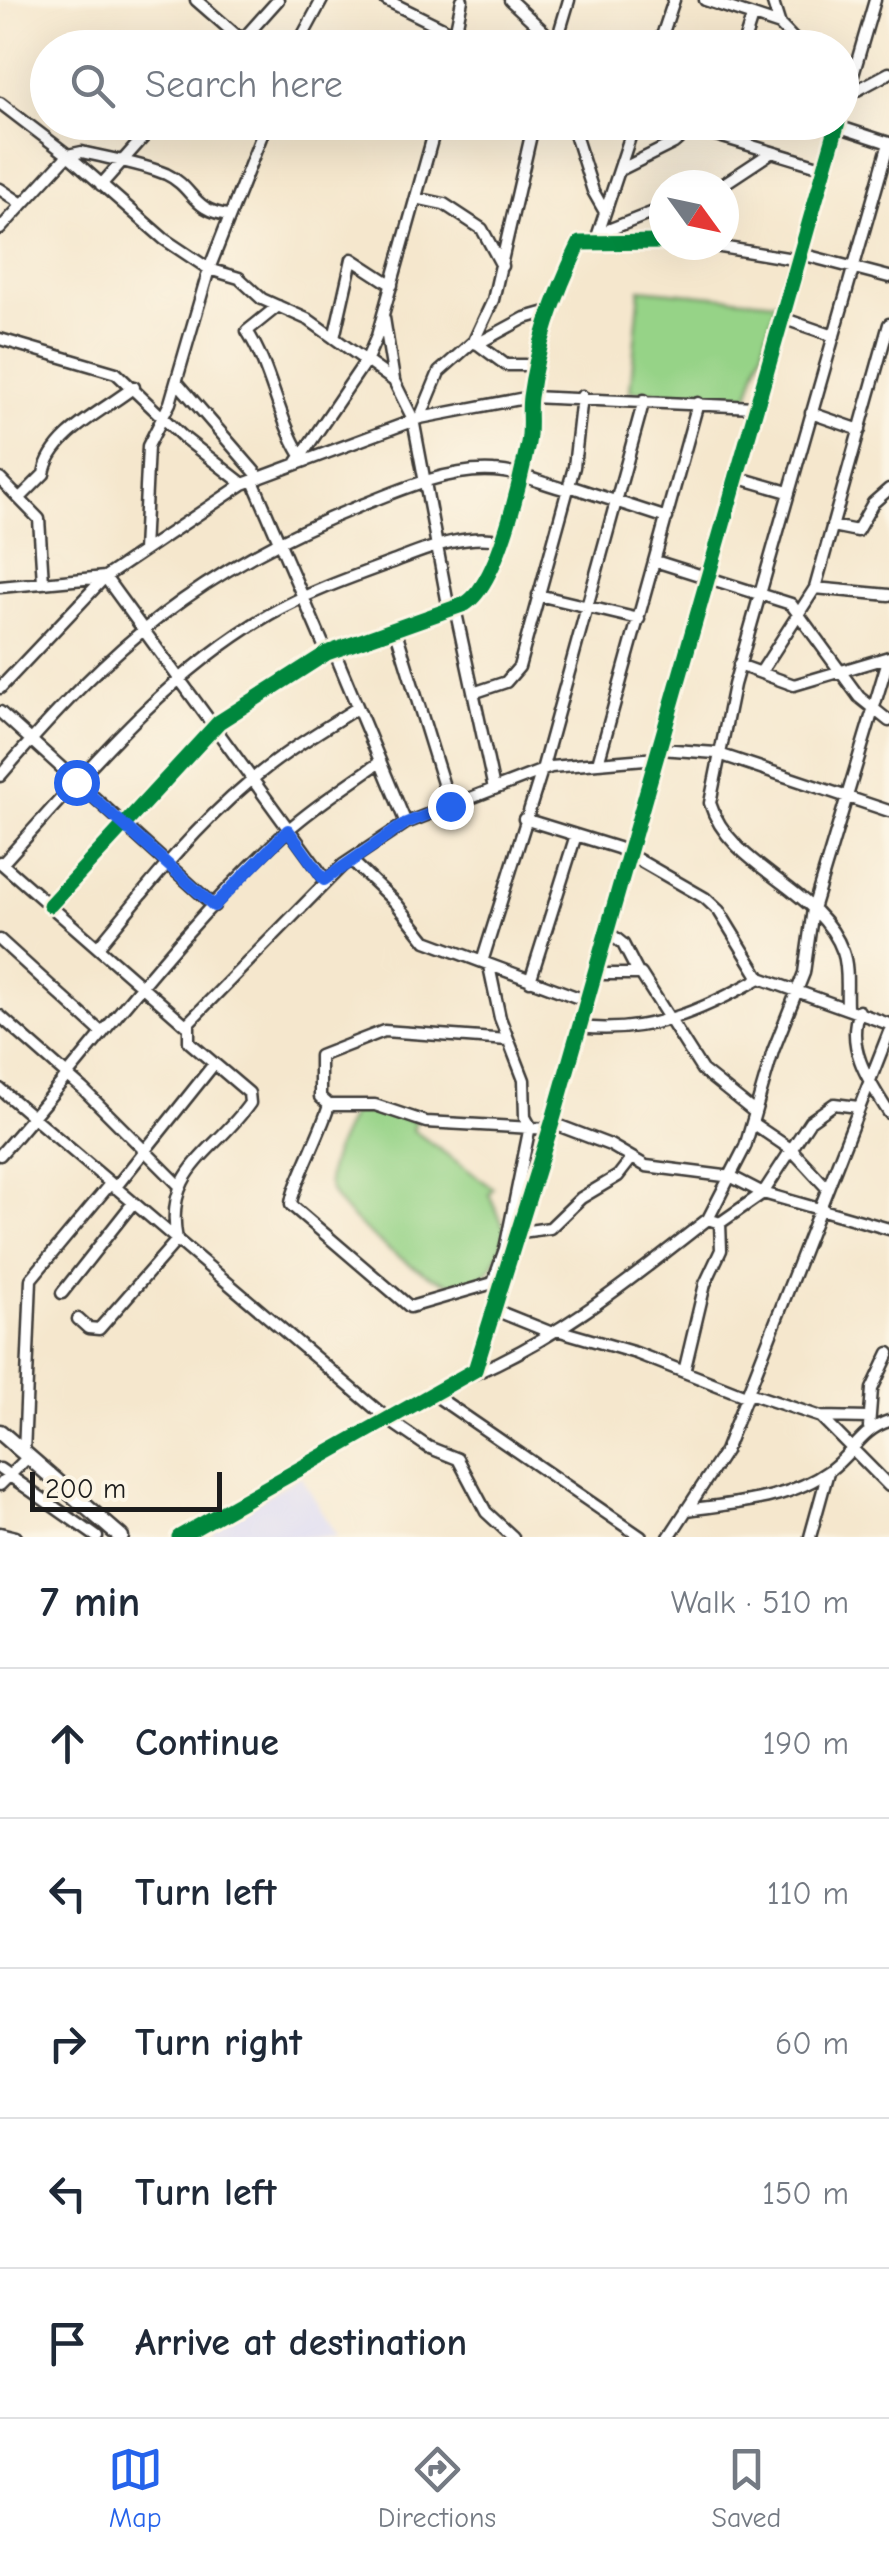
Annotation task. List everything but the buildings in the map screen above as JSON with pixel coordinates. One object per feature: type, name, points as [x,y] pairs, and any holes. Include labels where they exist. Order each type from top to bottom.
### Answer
[{"type":"highway","points":[[0,1432],[121,1537]]},
{"type":"street","points":[[196,0],[225,30]]},
{"type":"street","points":[[251,30],[278,0]]},
{"type":"street","points":[[306,30],[322,0]]},
{"type":"street","points":[[386,0],[447,30]]},
{"type":"street","points":[[454,30],[462,0]]},
{"type":"street","points":[[510,0],[541,30]]},
{"type":"street","points":[[560,30],[569,0]]},
{"type":"street","points":[[664,30],[674,0]]},
{"type":"street","points":[[705,0],[780,25]]},
{"type":"street","points":[[772,0],[785,30]]},
{"type":"street","points":[[859,57],[876,0]]},
{"type":"street","points":[[748,30],[752,17]]},
{"type":"street","points":[[859,89],[889,73]]},
{"type":"street","points":[[0,103],[30,126]]},
{"type":"street","points":[[847,1006],[842,950],[813,909],[733,842],[712,810],[716,753],[739,666],[889,142],[859,131]]},
{"type":"street","points":[[48,140],[164,239],[208,269],[239,278],[262,299],[367,358],[394,381],[417,418],[437,546],[476,692],[494,788]]},
{"type":"street","points":[[101,185],[141,140]]},
{"type":"street","points":[[143,551],[148,449],[178,382],[208,269],[261,140]]},
{"type":"street","points":[[298,458],[367,358],[384,316],[432,140]]},
{"type":"street","points":[[475,342],[493,300],[530,140]]},
{"type":"street","points":[[578,140],[604,212]]},
{"type":"street","points":[[597,239],[630,140]]},
{"type":"street","points":[[620,170],[678,140]]},
{"type":"street","points":[[732,140],[826,168]]},
{"type":"street","points":[[329,1105],[291,1205],[405,1305],[422,1306],[492,1283],[551,1126],[834,140]]},
{"type":"street","points":[[0,228],[68,155],[82,152],[164,173],[177,180],[195,203],[215,214],[230,215]]},
{"type":"street","points":[[739,174],[772,152]]},
{"type":"street","points":[[0,189],[22,204]]},
{"type":"street","points":[[416,198],[444,204],[482,229],[502,266]]},
{"type":"street","points":[[50,905],[213,728],[330,652],[452,609],[472,600],[486,584],[520,477],[528,440],[530,396],[553,310],[580,243],[649,215]]},
{"type":"street","points":[[597,239],[649,241]]},
{"type":"street","points":[[739,249],[889,276]]},
{"type":"street","points":[[334,338],[352,259],[392,285]]},
{"type":"street","points":[[278,306],[247,331],[260,348],[298,458]]},
{"type":"street","points":[[417,418],[439,372],[475,342],[553,310]]},
{"type":"street","points":[[384,316],[394,381]]},
{"type":"street","points":[[782,318],[834,336]]},
{"type":"street","points":[[761,672],[813,592],[889,324]]},
{"type":"street","points":[[0,339],[32,352],[106,368],[134,387],[164,418],[252,481]]},
{"type":"street","points":[[475,342],[506,365],[538,366]]},
{"type":"street","points":[[178,382],[252,481],[406,823]]},
{"type":"street","points":[[20,498],[44,474],[45,463],[74,430],[134,387]]},
{"type":"street","points":[[0,688],[106,578],[252,481],[298,458],[417,418],[530,396],[755,408]]},
{"type":"street","points":[[476,692],[514,677],[568,488],[582,396]]},
{"type":"street","points":[[473,1374],[495,1310],[513,1233],[530,1126],[525,1118],[524,1080],[485,964],[644,400]]},
{"type":"street","points":[[598,764],[698,403]]},
{"type":"street","points":[[811,413],[860,430]]},
{"type":"street","points":[[0,776],[68,696],[141,629],[200,586],[280,540],[425,481],[490,470],[568,488],[667,518]]},
{"type":"street","points":[[736,477],[788,492]]},
{"type":"street","points":[[0,479],[39,519],[43,582]]},
{"type":"street","points":[[832,526],[857,531],[872,503],[889,489]]},
{"type":"street","points":[[500,540],[471,538],[437,546],[270,614],[179,680],[1,863],[181,1025],[189,1023],[324,880],[351,860],[406,823],[542,770],[658,753],[716,753],[848,793],[889,810]]},
{"type":"street","points":[[655,561],[782,599],[800,614],[872,710],[889,721]]},
{"type":"street","points":[[0,587],[106,578]]},
{"type":"street","points":[[106,578],[324,880]]},
{"type":"street","points":[[782,599],[813,592],[889,596]]},
{"type":"street","points":[[538,595],[639,619]]},
{"type":"street","points":[[396,628],[450,806]]},
{"type":"street","points":[[739,666],[794,684],[889,657]]},
{"type":"street","points":[[684,1372],[705,1284],[721,1250],[714,1221],[794,990],[804,973],[813,909],[889,657]]},
{"type":"street","points":[[98,947],[168,862],[252,779],[355,709]]},
{"type":"street","points":[[0,712],[214,906]]},
{"type":"street","points":[[0,1156],[101,1032],[214,906],[288,830],[380,762]]},
{"type":"street","points":[[524,819],[630,854],[710,902],[760,978],[889,1024]]},
{"type":"street","points":[[530,981],[576,836]]},
{"type":"street","points":[[351,860],[396,903],[422,938],[587,1000]]},
{"type":"street","points":[[608,930],[623,944],[668,1022],[702,1070],[792,1150],[827,1188]]},
{"type":"street","points":[[0,940],[101,1032]]},
{"type":"street","points":[[595,974],[638,971]]},
{"type":"street","points":[[580,1027],[624,1030],[668,1022],[760,978]]},
{"type":"street","points":[[859,1011],[854,1024],[858,1063],[889,1113]]},
{"type":"street","points":[[0,1016],[66,1073],[178,1184]]},
{"type":"street","points":[[177,1240],[173,1220],[178,1184],[250,1103],[249,1093],[190,1042],[189,1023]]},
{"type":"street","points":[[668,1537],[724,1451],[749,1395],[889,1032]]},
{"type":"street","points":[[508,1040],[378,1033],[320,1056],[320,1098],[329,1105],[375,1105],[426,1122],[551,1126],[652,1167],[732,1176],[763,1193],[889,1230]]},
{"type":"street","points":[[3,1477],[26,1455],[31,1278],[144,1152],[214,1064]]},
{"type":"street","points":[[0,1089],[390,1421],[428,1447],[458,1458],[486,1512],[514,1537]]},
{"type":"street","points":[[180,1537],[554,1332],[625,1288],[714,1221],[763,1193],[810,1121],[834,1104],[858,1107]]},
{"type":"street","points":[[513,1233],[550,1228],[582,1198],[618,1176],[632,1158]]},
{"type":"street","points":[[62,1293],[133,1203]]},
{"type":"street","points":[[78,1320],[88,1328],[99,1329],[177,1240]]},
{"type":"street","points":[[495,1310],[554,1332],[636,1353],[820,1417],[869,1423],[889,1421]]},
{"type":"street","points":[[688,1510],[782,1494],[828,1471],[853,1451],[869,1423],[872,1389],[889,1353]]},
{"type":"street","points":[[436,1396],[641,1537]]},
{"type":"street","points":[[820,1417],[889,1486]]},
{"type":"street","points":[[810,1537],[828,1471]]},
{"type":"street","points":[[3,1477],[19,1479],[97,1537]]},
{"type":"street","points":[[0,1533],[16,1537]]},
{"type":"shaded area","points":[[301,1476],[337,1537],[212,1537],[217,1526]]},
{"type":"green space","points":[[640,289],[777,302],[747,399],[630,391]]},
{"type":"green space","points":[[380,1111],[416,1121],[413,1130],[493,1188],[489,1194],[506,1231],[494,1263],[476,1282],[452,1284],[412,1265],[368,1232],[336,1199],[329,1185],[330,1167],[352,1113]]},
{"type":"cycle path","points":[[179,1537],[475,1370],[552,1123],[833,140]]},
{"type":"cycle path","points":[[50,905],[219,722],[327,653],[465,604],[477,593],[497,555],[513,506],[528,443],[530,397],[543,338],[580,243],[649,242]]},
{"type":"route","points":[[76,782],[214,906],[288,830],[324,880],[406,823],[450,806]]}]
